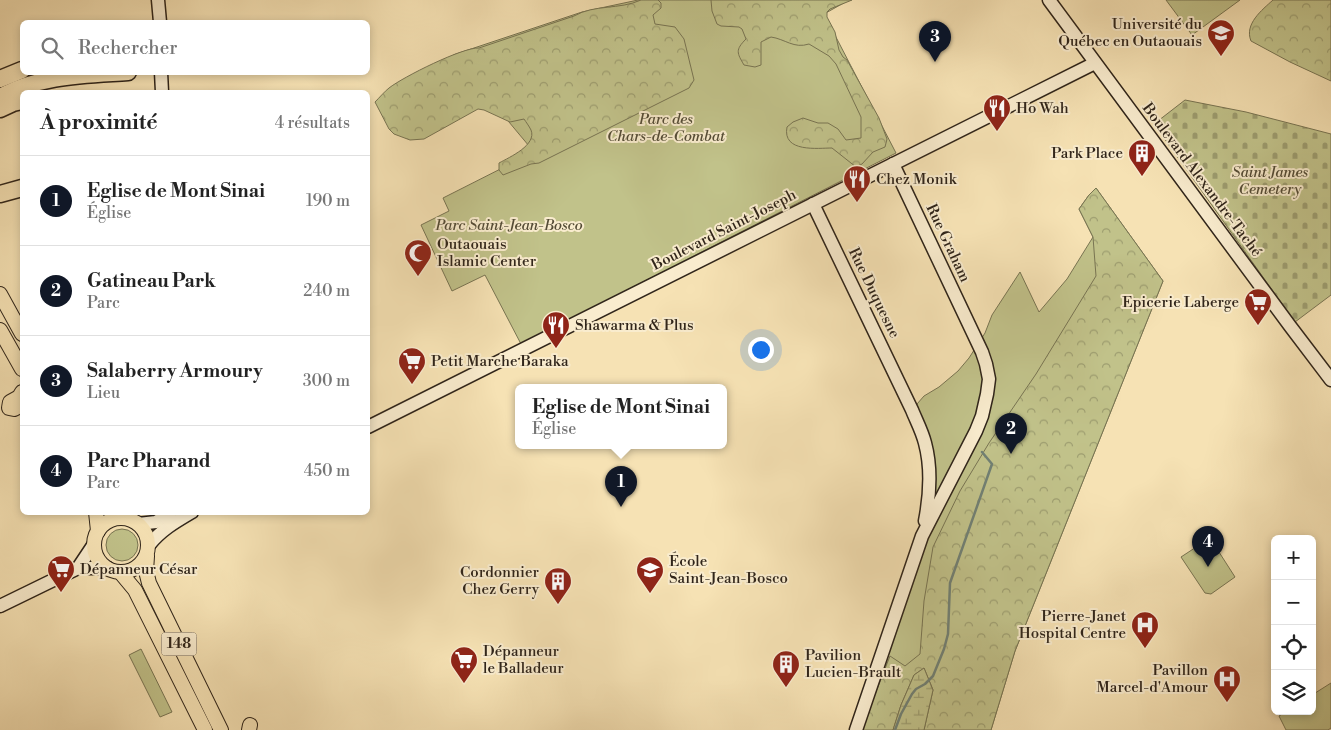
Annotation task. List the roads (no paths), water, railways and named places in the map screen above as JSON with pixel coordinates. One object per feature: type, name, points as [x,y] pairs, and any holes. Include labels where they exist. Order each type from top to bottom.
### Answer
[{"type":"highway","points":[[0,79],[20,71]]},
{"type":"highway","points":[[0,97],[40,80],[89,75]]},
{"type":"highway","points":[[0,109],[20,101]]},
{"type":"highway","points":[[0,194],[20,189]]},
{"type":"main road","points":[[158,0],[160,20]]},
{"type":"main road","name":"Boulevard Alexandre-Taché","points":[[1049,0],[1331,380]]},
{"type":"main road","name":"Boulevard Saint-Joseph","points":[[370,426],[1096,63]]},
{"type":"main road","points":[[161,75],[162,90]]},
{"type":"main road","name":"Rue Graham","points":[[893,164],[974,336],[986,364],[989,379],[985,406],[976,431],[922,536]]},
{"type":"main road","name":"Rue Duquesne","points":[[813,204],[925,442],[930,483],[922,536]]},
{"type":"main road","points":[[0,294],[20,330]]},
{"type":"main road","points":[[0,330],[20,365]]},
{"type":"main road","points":[[20,396],[10,402],[9,408],[14,409],[20,406]]},
{"type":"main road","points":[[96,515],[97,558],[114,570]]},
{"type":"main road","points":[[78,568],[107,522],[118,518],[156,522],[166,515]]},
{"type":"main road","points":[[0,606],[78,568],[128,572],[137,567],[156,536],[187,515]]},
{"type":"main road","points":[[129,518],[146,533],[148,550]]},
{"type":"main road","points":[[856,730],[922,536]]},
{"type":"main road","name":"148","points":[[148,550],[146,572],[149,583],[221,730]]},
{"type":"main road","name":"148","points":[[114,570],[135,590],[205,730]]},
{"type":"waterway","points":[[895,730],[912,694],[933,676],[944,649],[948,634],[950,583],[992,464],[982,452]]},
{"type":"place","name":"Université du Québec en Outaouais","points":[[1221,57]]},
{"type":"place","name":"Salaberry Armoury","points":[[935,62]]},
{"type":"place","name":"Ho Wah","points":[[997,132]]},
{"type":"place","name":"Park Place","points":[[1142,177]]},
{"type":"place","name":"Chez Monik","points":[[857,203]]},
{"type":"place","name":"Outaouais Islamic Center","points":[[418,277]]},
{"type":"place","name":"Epicerie Laberge","points":[[1258,326]]},
{"type":"place","name":"Shawarma & Plus","points":[[556,349]]},
{"type":"place","name":"Petit Marche Baraka","points":[[412,385]]},
{"type":"place","name":"Gatineau Park","points":[[1011,454]]},
{"type":"place","name":"Eglise de Mont Sinai","points":[[621,507]]},
{"type":"place","name":"Parc Pharand","points":[[1208,567]]},
{"type":"place","name":"Dépanneur César","points":[[61,593]]},
{"type":"place","name":"École Saint-Jean-Bosco","points":[[650,594]]},
{"type":"place","name":"Cordonnier Chez Gerry","points":[[558,605]]},
{"type":"place","name":"Pierre-Janet Hospital Centre","points":[[1145,649]]},
{"type":"place","name":"Dépanneur le Balladeur","points":[[464,684]]},
{"type":"place","name":"Pavilion Lucien-Brault","points":[[786,688]]},
{"type":"place","name":"Pavillon Marcel-d'Amour","points":[[1227,703]]},
{"type":"park label","name":"Parc des Chars-de-Combat","points":[[666,128]]},
{"type":"park label","name":"Saint James Cemetery","points":[[1270,180]]},
{"type":"park label","name":"Parc Saint-Jean-Bosco","points":[[509,225]]}]
